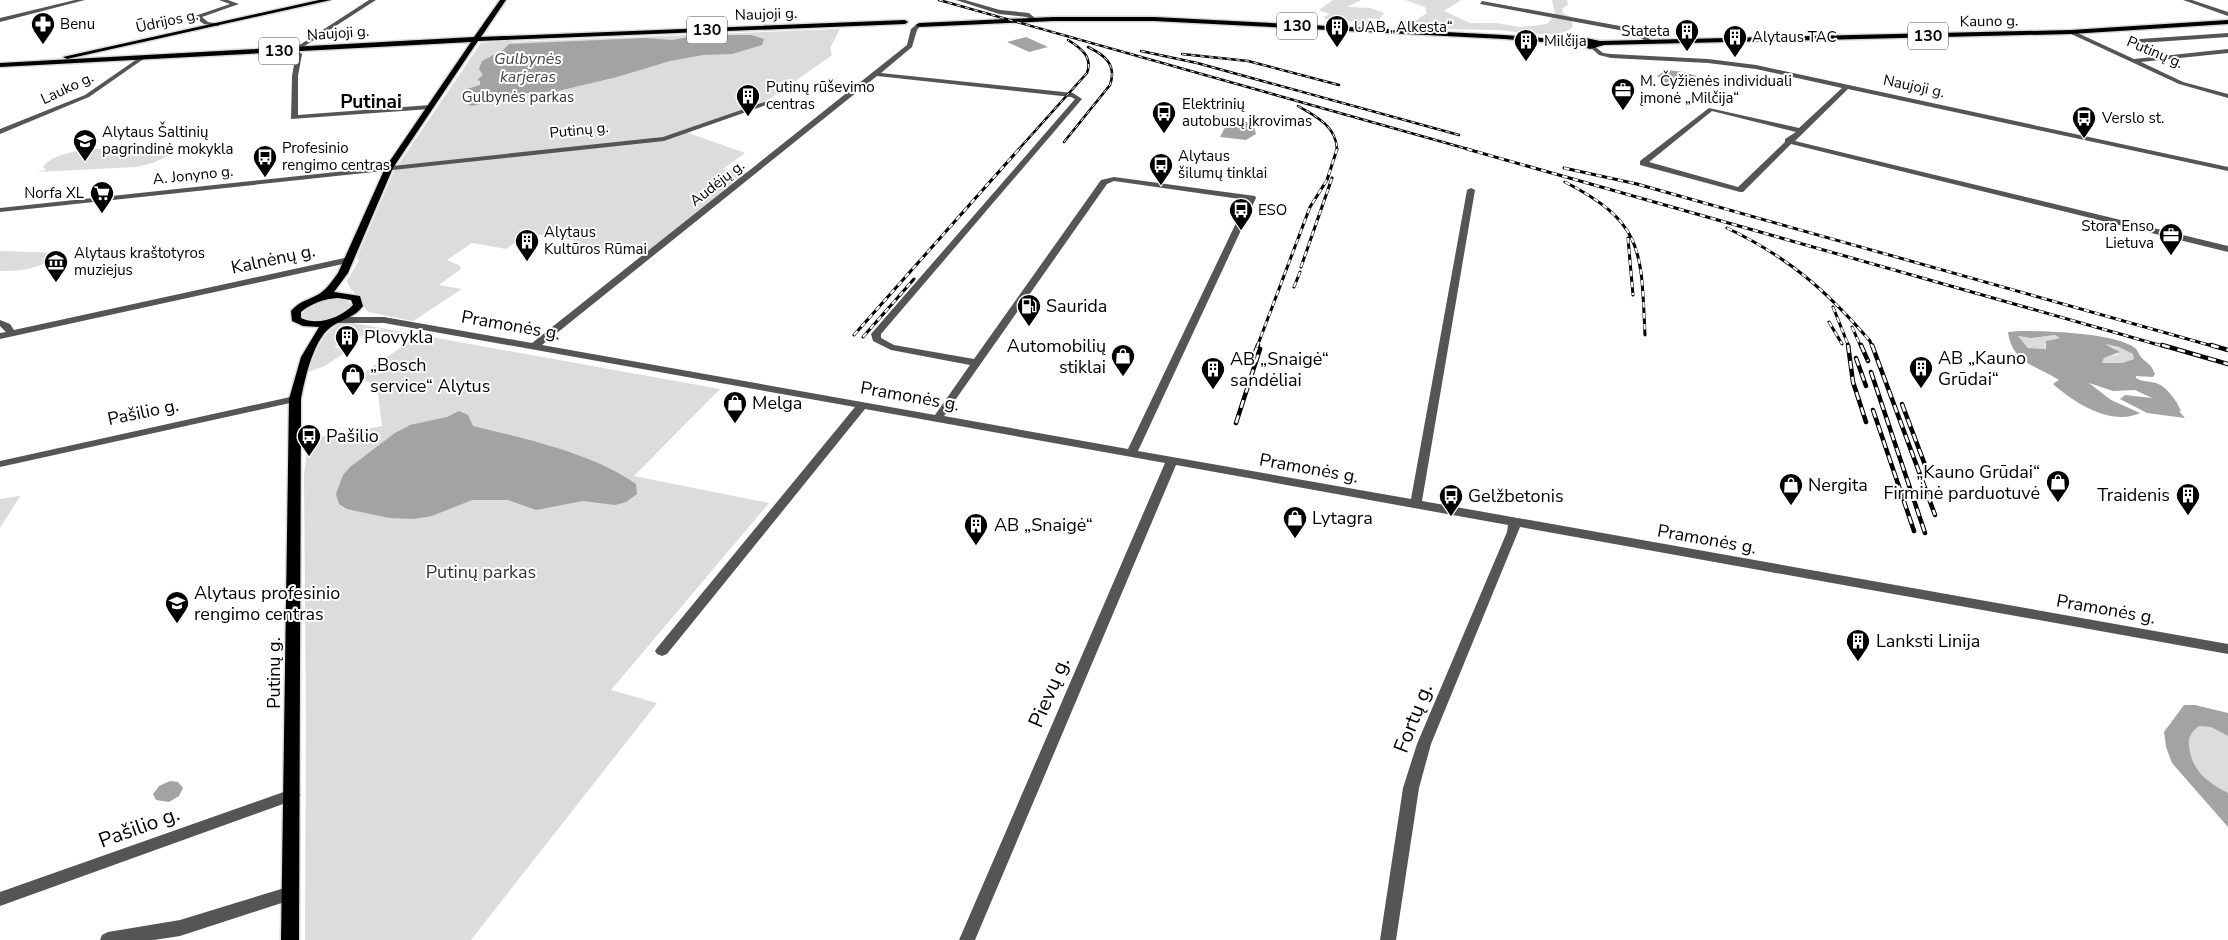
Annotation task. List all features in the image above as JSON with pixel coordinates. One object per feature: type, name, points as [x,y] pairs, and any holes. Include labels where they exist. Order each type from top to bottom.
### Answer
[{"type":"main road","name":"Ūdrijos g.","points":[[45,62],[328,0]]},
{"type":"main road","points":[[322,298],[331,290],[343,273],[389,168],[502,0]]},
{"type":"main road","name":"130","points":[[906,24],[1033,19],[1182,20],[1504,36],[1579,43],[1593,47],[1600,46],[1600,43],[1586,40],[1579,43]]},
{"type":"main road","name":"Kauno g.","points":[[1600,43],[2071,32],[2228,22]]},
{"type":"main road","name":"Naujoji g.","points":[[0,61],[45,62],[140,59],[478,37],[906,24]]},
{"type":"main road","name":"Naujoji g.","points":[[0,65],[300,50],[478,37]]},
{"type":"main road","points":[[286,50],[316,48]]},
{"type":"main road","points":[[297,316],[312,324],[333,321],[350,314],[358,306],[358,300],[346,289],[343,273]]},
{"type":"main road","points":[[297,316],[309,302],[338,295],[352,296]]},
{"type":"main road","points":[[297,316],[308,336],[309,348]]},
{"type":"main road","name":"Putinų g.","points":[[290,940],[294,399],[309,348],[322,330],[333,321]]},
{"type":"street","points":[[0,20],[82,0]]},
{"type":"street","points":[[217,25],[204,22],[197,17],[236,4],[222,0]]},
{"type":"street","points":[[373,0],[300,50],[295,76],[294,117],[430,107]]},
{"type":"street","points":[[959,0],[999,12],[1029,15],[1033,19]]},
{"type":"street","points":[[2186,0],[2228,14]]},
{"type":"street","points":[[1482,3],[1620,28],[1640,35],[1651,42]]},
{"type":"street","points":[[906,24],[912,37]]},
{"type":"street","name":"Audėjų g.","points":[[534,347],[910,46],[912,37],[919,24]]},
{"type":"street","name":"Putinų g.","points":[[2071,32],[2133,62],[2181,82],[2228,96]]},
{"type":"street","points":[[2140,41],[2228,35]]},
{"type":"street","points":[[2195,38],[2228,51]]},
{"type":"street","name":"Naujoji g.","points":[[1593,47],[1601,54],[1611,56],[1730,64],[1847,86],[2228,169]]},
{"type":"street","points":[[2133,62],[2228,51]]},
{"type":"street","name":"Lauko g.","points":[[0,132],[87,96],[140,59]]},
{"type":"street","points":[[876,74],[1073,95],[1079,99],[876,334],[876,339],[891,346],[978,363]]},
{"type":"street","points":[[1802,131],[1711,109],[1643,163],[1740,190],[1788,141],[1802,131],[1847,86]]},
{"type":"street","name":"Putinų g.","points":[[389,168],[664,139],[767,103]]},
{"type":"street","points":[[1788,141],[2228,249]]},
{"type":"street","name":"A. Jonyno g.","points":[[0,210],[389,168]]},
{"type":"street","points":[[937,419],[1104,182],[1114,179],[1252,198],[1130,454]]},
{"type":"street","points":[[1416,505],[1471,190]]},
{"type":"street","name":"Kalnėnų g.","points":[[0,336],[349,260]]},
{"type":"street","points":[[358,306],[364,313],[384,320]]},
{"type":"street","points":[[333,321],[384,320]]},
{"type":"street","name":"Pramonės g.","points":[[384,320],[2228,649]]},
{"type":"street","points":[[0,323],[7,326],[12,334]]},
{"type":"street","name":"Pašilio g.","points":[[0,464],[294,399]]},
{"type":"street","points":[[662,652],[862,406]]},
{"type":"street","name":"Pievų g.","points":[[967,940],[1172,461]]},
{"type":"street","name":"Fortų g.","points":[[1388,940],[1410,788],[1424,744],[1513,532],[1515,521]]},
{"type":"street","name":"Pašilio g.","points":[[0,899],[292,795]]},
{"type":"street","points":[[108,940],[180,928],[291,893]]},
{"type":"green space","points":[[1333,0],[1361,0],[1347,7],[1370,8],[1384,13],[1379,19],[1366,18],[1373,22],[1368,25],[1352,25],[1361,21],[1333,22],[1323,17],[1330,14],[1319,10]]},
{"type":"green space","points":[[1405,0],[1461,0],[1444,11],[1470,23],[1496,23],[1521,27],[1547,24],[1555,14],[1552,0],[1567,0],[1568,5],[1562,9],[1564,14],[1571,17],[1573,27],[1557,33],[1535,34],[1494,30],[1435,29],[1399,24],[1401,21],[1415,21],[1427,13],[1425,7]]},
{"type":"green space","name":"Gulbynės parkas","points":[[840,29],[830,48],[832,55],[770,99],[683,131],[745,153],[723,169],[749,173],[644,256],[572,245],[578,241],[529,233],[506,249],[472,243],[447,260],[460,266],[461,269],[439,285],[462,289],[413,321],[368,312],[348,284],[347,280],[359,261],[357,257],[394,171],[481,43],[512,40],[511,42]]},
{"type":"green space","points":[[162,147],[171,150],[170,155],[153,163],[136,167],[36,172],[46,170],[43,167],[51,160],[64,154],[98,149]]},
{"type":"green space","points":[[0,251],[65,253],[34,267],[0,271]]},
{"type":"green space","points":[[328,299],[345,299],[352,305],[343,314],[323,321],[303,318],[302,314],[310,305]]},
{"type":"green space","name":"Putinų parkas","points":[[340,323],[353,323],[720,389],[634,476],[769,503],[611,690],[657,703],[471,940],[305,940],[304,474],[307,449],[303,440],[382,426],[377,385],[356,378],[416,337],[374,331],[334,347],[347,351],[325,366],[308,372],[324,338],[333,327]]},
{"type":"green space","points":[[2055,335],[2060,338],[2049,340],[2045,345],[2046,349],[2028,348],[2018,336],[2031,338]]},
{"type":"green space","points":[[2105,344],[2119,347],[2133,354],[2134,359],[2122,363],[2102,363],[2104,358],[2119,354],[2114,348]]},
{"type":"green space","points":[[20,496],[0,528],[0,499]]},
{"type":"green space","points":[[2199,726],[2211,727],[2228,736],[2228,793],[2207,780],[2193,762],[2189,740],[2192,732]]},
{"type":"water","name":"Gulbynės karjeras","points":[[700,35],[751,35],[764,39],[762,45],[732,54],[703,55],[670,61],[617,77],[558,91],[527,93],[472,106],[465,103],[467,89],[480,85],[480,81],[477,80],[483,75],[479,69],[482,61],[503,50],[509,44],[646,38],[672,40]]},
{"type":"water","points":[[1026,37],[1048,47],[1029,52],[1007,42]]},
{"type":"water","points":[[1667,70],[1684,72],[1700,77],[1702,82],[1684,88],[1673,86],[1657,76]]},
{"type":"water","points":[[1229,120],[1253,123],[1256,134],[1246,140],[1220,137]]},
{"type":"water","points":[[2008,332],[2063,332],[2097,336],[2125,343],[2136,349],[2155,374],[2153,377],[2136,376],[2136,378],[2164,387],[2174,399],[2181,411],[2179,411],[2185,418],[2147,413],[2120,399],[2125,395],[2152,398],[2135,390],[2113,391],[2089,383],[2111,400],[2140,413],[2129,417],[2117,417],[2094,411],[2071,398],[2053,384],[2059,380],[2034,367],[2020,357],[2010,342]],"holes":[[[2055,335],[2060,338],[2046,341],[2046,349],[2028,348],[2018,336],[2031,338]],[[2105,344],[2119,347],[2133,354],[2134,359],[2122,363],[2102,363],[2104,358],[2120,352]]]},
{"type":"water","points":[[459,411],[468,415],[473,426],[558,448],[599,464],[636,484],[637,494],[626,502],[615,505],[583,501],[536,510],[508,500],[472,500],[432,516],[414,519],[389,518],[347,509],[339,504],[336,494],[343,475],[350,467],[395,433],[410,425],[447,417]]},
{"type":"water","points":[[2184,705],[2195,705],[2228,713],[2228,736],[2211,727],[2199,726],[2191,734],[2189,743],[2193,762],[2197,769],[2213,785],[2228,793],[2228,827],[2172,763],[2166,747],[2164,732]]},
{"type":"water","points":[[170,781],[178,782],[183,788],[179,796],[169,802],[156,800],[153,794],[159,786]]},
{"type":"railway","points":[[939,0],[1471,150]]},
{"type":"railway","points":[[1018,150],[1087,73],[1088,62],[1085,54],[1068,40]]},
{"type":"railway","points":[[1064,142],[1110,85],[1112,78],[1111,66],[1108,62],[1104,57],[1088,47]]},
{"type":"railway","points":[[1141,51],[1197,63],[1459,135]]},
{"type":"railway","points":[[1182,54],[1248,61],[1339,85]]},
{"type":"railway","points":[[1298,106],[1324,123],[1333,135],[1337,149]]},
{"type":"railway","points":[[854,335],[1019,149]]},
{"type":"railway","points":[[1257,347],[1310,207],[1327,180],[1337,149]]},
{"type":"railway","points":[[1467,149],[2166,347]]},
{"type":"railway","points":[[1564,168],[1637,184],[2216,347]]},
{"type":"railway","points":[[1301,267],[1332,178]]},
{"type":"railway","points":[[1565,182],[1591,197],[1611,212],[1624,227],[1634,243],[1642,282],[1645,335]]},
{"type":"railway","points":[[1727,228],[1769,251],[1805,276],[1838,306],[1870,341],[1872,347]]},
{"type":"railway","points":[[1628,238],[1633,295]]},
{"type":"railway","points":[[1294,287],[1300,272]]},
{"type":"railway","points":[[863,337],[914,279]]},
{"type":"railway","points":[[1833,307],[1849,347]]},
{"type":"railway","points":[[1829,322],[1842,344]]},
{"type":"railway","points":[[1852,327],[1861,347]]},
{"type":"railway","points":[[1254,355],[1258,345]]},
{"type":"railway","points":[[1848,345],[1853,382],[1866,422]]},
{"type":"railway","points":[[1861,345],[1868,361]]},
{"type":"railway","points":[[1872,345],[1935,515]]},
{"type":"railway","points":[[2162,345],[2228,364]]},
{"type":"railway","points":[[2211,345],[2228,350]]},
{"type":"railway","points":[[1236,423],[1260,349]]},
{"type":"railway","points":[[1856,358],[1866,386]]},
{"type":"railway","points":[[1871,372],[1925,533]]},
{"type":"railway","points":[[1902,404],[1925,465]]},
{"type":"railway","points":[[1873,410],[1914,531]]},
{"type":"place","name":"Benu","points":[[43,45]]},
{"type":"place","name":"UAB „Alkesta“","points":[[1337,48]]},
{"type":"place","name":"Stateta","points":[[1687,52]]},
{"type":"place","name":"Alytaus TAC","points":[[1735,58]]},
{"type":"place","name":"Milčija","points":[[1526,62]]},
{"type":"place","name":"M. Čyžienės individuali įmonė „Milčija“","points":[[1623,111]]},
{"type":"place","name":"Putinų rūševimo centras","points":[[748,117]]},
{"type":"place","name":"Elektrinių autobusų įkrovimas","points":[[1164,134]]},
{"type":"place","name":"Verslo st.","points":[[2084,139]]},
{"type":"place","name":"Alytaus Šaltinių pagrindinė mokykla","points":[[85,162]]},
{"type":"place","name":"Profesinio rengimo centras","points":[[265,178]]},
{"type":"place","name":"Alytaus šilumų tinklai","points":[[1161,186]]},
{"type":"place","name":"Norfa XL","points":[[102,214]]},
{"type":"place","name":"ESO","points":[[1241,231]]},
{"type":"place","name":"Stora Enso Lietuva","points":[[2171,256]]},
{"type":"place","name":"Alytaus Kultūros Rūmai","points":[[527,262]]},
{"type":"place","name":"Alytaus kraštotyros muziejus","points":[[56,283]]},
{"type":"place","name":"Saurida","points":[[1029,327]]},
{"type":"place","name":"Plovykla","points":[[347,358]]},
{"type":"place","name":"Automobilių stiklai","points":[[1123,377]]},
{"type":"place","name":"AB „Kauno Grūdai“","points":[[1921,389]]},
{"type":"place","name":"AB „Snaigė“ sandėliai","points":[[1213,390]]},
{"type":"place","name":"„Bosch service“ Alytus","points":[[353,396]]},
{"type":"place","name":"Melga","points":[[735,424]]},
{"type":"place","name":"Pašilio","points":[[309,457]]},
{"type":"place","name":"„Kauno Grūdai“ Firminė parduotuvė","points":[[2058,503]]},
{"type":"place","name":"Nergita","points":[[1791,506]]},
{"type":"place","name":"Traidenis","points":[[2188,516]]},
{"type":"place","name":"Gelžbetonis","points":[[1451,517]]},
{"type":"place","name":"Lytagra","points":[[1295,539]]},
{"type":"place","name":"AB „Snaigė“","points":[[976,546]]},
{"type":"place","name":"Alytaus profesinio rengimo centras","points":[[177,624]]},
{"type":"place","name":"Lanksti Linija","points":[[1858,662]]},
{"type":"district","name":"Putinai","points":[[371,102]]}]
